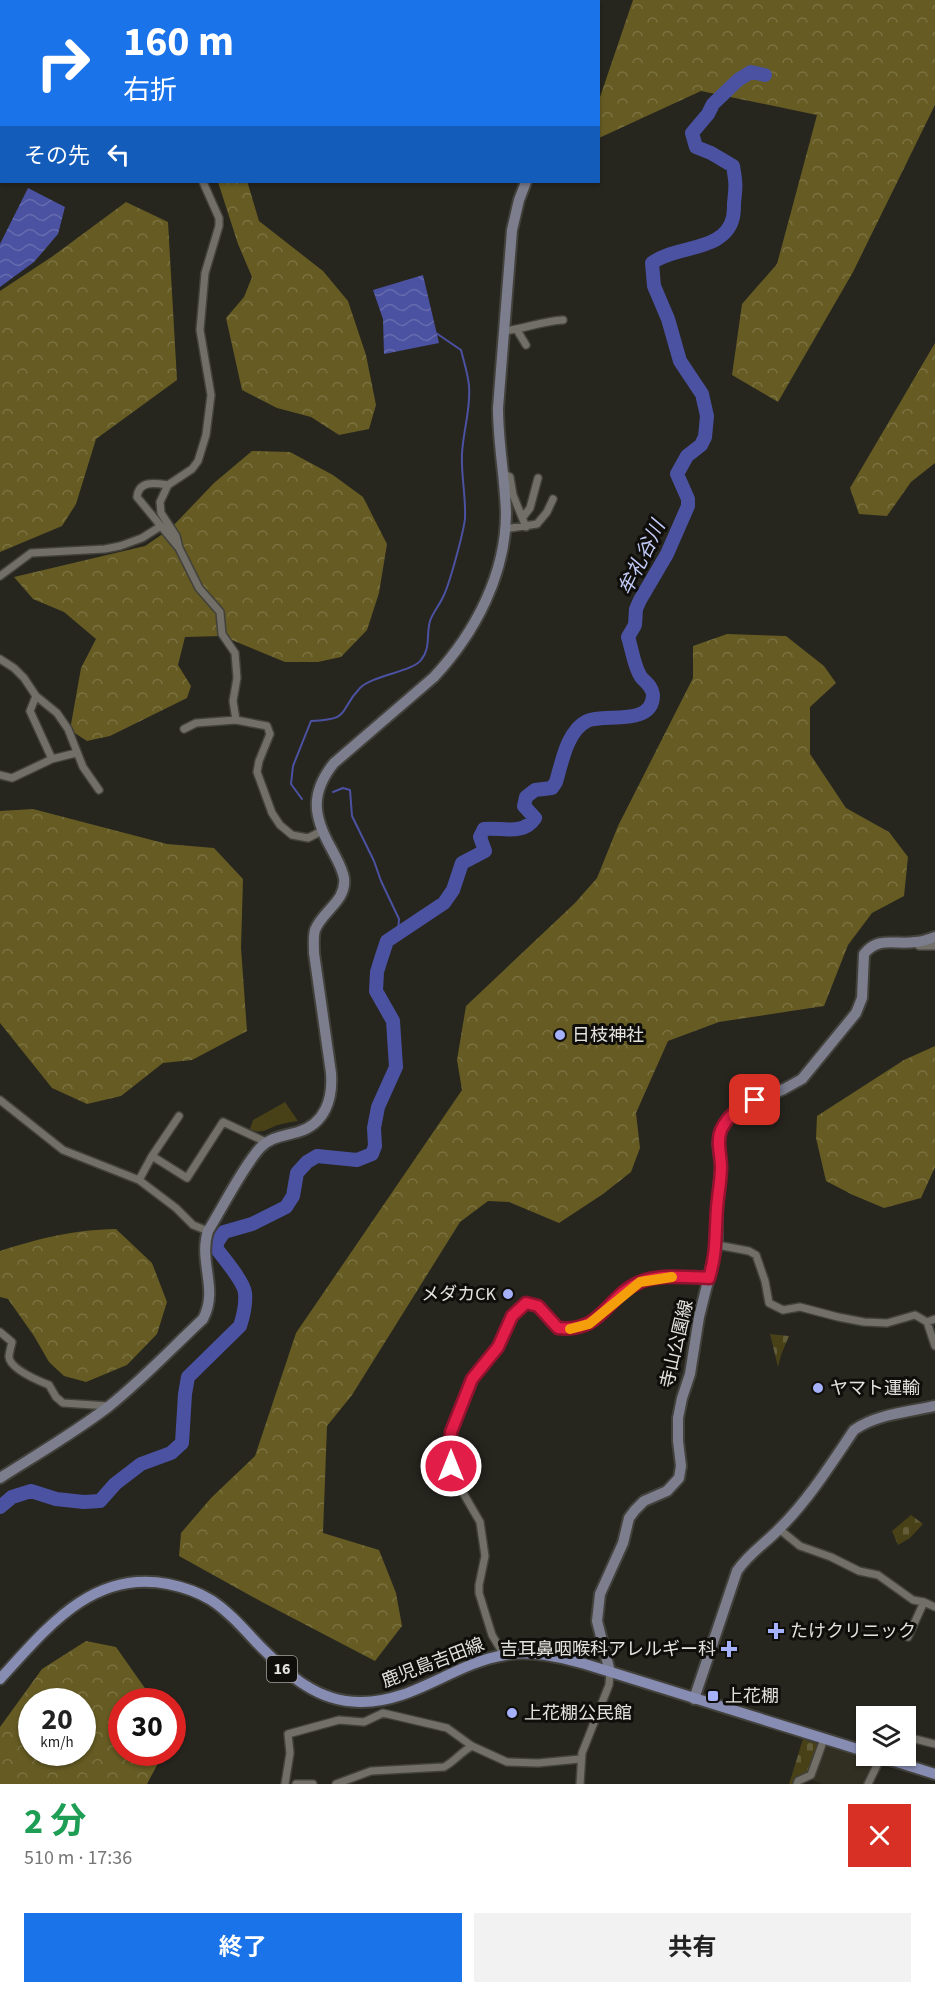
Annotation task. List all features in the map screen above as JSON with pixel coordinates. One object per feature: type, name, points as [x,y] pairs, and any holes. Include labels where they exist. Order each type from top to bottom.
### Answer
[{"type":"main road","name":"鹿児島吉田線","points":[[0,1679],[41,1634],[74,1606],[103,1590],[147,1582],[173,1585],[211,1600],[287,1674],[312,1690],[333,1699],[367,1702],[401,1696],[478,1662],[504,1655],[552,1656],[856,1747]]},
{"type":"main road","points":[[910,1766],[935,1774]]},
{"type":"street","points":[[203,183],[219,218],[219,226],[205,273],[200,330],[211,395],[209,419],[198,461],[192,469],[168,485],[160,502],[161,513],[176,536],[179,548],[199,588],[220,612],[222,634],[235,653],[237,678],[234,701],[237,720]]},
{"type":"street","points":[[0,1478],[90,1421],[135,1384],[203,1319],[209,1308],[210,1299],[204,1258],[208,1231],[253,1157],[266,1142],[309,1127],[318,1120],[330,1101],[332,1088],[314,940],[318,924],[342,892],[344,880],[342,869],[318,822],[317,800],[325,774],[338,758],[434,677],[455,653],[483,606],[494,582],[505,529],[505,493],[498,416],[512,230],[526,183]]},
{"type":"street","points":[[504,331],[517,330],[546,321],[563,320]]},
{"type":"street","points":[[517,330],[526,345]]},
{"type":"street","points":[[502,473],[510,477],[513,495],[526,527]]},
{"type":"street","points":[[523,518],[530,508],[538,478]]},
{"type":"street","points":[[168,485],[150,483],[136,493],[179,548]]},
{"type":"street","points":[[505,529],[537,524],[547,512],[553,499]]},
{"type":"street","points":[[0,576],[31,553],[105,549],[120,546],[142,538],[161,526]]},
{"type":"street","points":[[1,660],[14,668],[36,696],[57,713],[68,729],[76,753],[99,790]]},
{"type":"street","points":[[36,696],[30,711],[52,759]]},
{"type":"street","points":[[184,729],[196,723],[237,720],[267,726],[270,734],[259,761],[258,772],[272,813],[280,825],[292,835],[308,838],[322,831]]},
{"type":"street","points":[[0,774],[12,778],[52,759],[76,753]]},
{"type":"street","name":"寺山公園線","points":[[610,1672],[597,1621],[600,1594],[623,1543],[629,1518],[644,1501],[667,1491],[679,1478],[681,1466],[678,1418],[690,1374],[699,1317],[717,1245],[721,1168],[718,1143],[725,1123],[744,1105],[784,1089],[802,1078],[856,1013],[862,998],[864,954],[868,949],[879,942],[916,942],[935,937]]},
{"type":"street","points":[[916,942],[919,946],[935,946]]},
{"type":"street","points":[[0,1100],[63,1150],[139,1180],[176,1208],[193,1225],[208,1231]]},
{"type":"street","points":[[139,1180],[179,1116]]},
{"type":"street","points":[[152,1156],[187,1178],[223,1122],[266,1142]]},
{"type":"street","points":[[717,1245],[749,1251],[756,1255],[765,1281],[769,1303],[783,1310],[800,1307],[838,1317],[887,1323],[915,1315],[927,1322],[935,1346]]},
{"type":"street","points":[[504,1655],[492,1635],[479,1593],[485,1556],[480,1522],[455,1479],[449,1455],[451,1432],[472,1379],[498,1347],[512,1316],[526,1303],[538,1306],[558,1328],[575,1329],[589,1324],[640,1282],[668,1277],[709,1278]]},
{"type":"street","points":[[927,1322],[935,1319]]},
{"type":"street","points":[[0,1332],[12,1342],[9,1358],[12,1365],[49,1385],[56,1397],[63,1403],[109,1406]]},
{"type":"street","points":[[694,1698],[737,1571],[744,1561],[779,1529],[807,1497],[854,1430],[879,1418],[935,1406]]},
{"type":"street","points":[[779,1529],[800,1546],[831,1557],[859,1571],[878,1575],[913,1600],[935,1607]]},
{"type":"street","points":[[908,1637],[924,1602]]},
{"type":"street","points":[[580,1784],[580,1759],[609,1684],[610,1672]]},
{"type":"street","points":[[285,1784],[290,1753],[288,1734],[339,1720],[364,1722],[383,1713],[447,1728],[472,1746],[507,1762],[538,1763],[580,1759]]},
{"type":"street","points":[[916,1738],[935,1744]]},
{"type":"street","points":[[797,1784],[798,1781],[811,1775],[824,1739]]},
{"type":"street","points":[[336,1784],[370,1771],[444,1767],[452,1763],[463,1750],[472,1746]]},
{"type":"street","points":[[868,1784],[874,1766]]},
{"type":"street","points":[[296,1784],[313,1784]]},
{"type":"shaded area","points":[[824,1746],[856,1756],[856,1766],[876,1766],[867,1784],[823,1784],[812,1780]]},
{"type":"green space","points":[[633,0],[935,0],[935,105],[853,272],[778,402],[732,375],[742,304],[777,264],[817,115],[701,91],[600,138],[600,97]]},
{"type":"green space","points":[[218,183],[248,183],[259,221],[323,271],[348,301],[366,355],[376,405],[369,429],[339,435],[311,417],[277,408],[242,390],[226,318],[244,297],[252,277],[238,244]]},
{"type":"green space","points":[[126,202],[168,222],[177,380],[96,439],[76,504],[62,526],[0,552],[0,291],[53,256]]},
{"type":"green space","points":[[935,343],[935,463],[911,482],[887,516],[859,514],[850,488]]},
{"type":"green space","points":[[252,451],[290,452],[333,475],[363,497],[387,544],[379,593],[367,630],[341,657],[318,662],[285,662],[222,636],[185,637],[178,665],[191,686],[187,698],[110,736],[87,741],[70,730],[81,668],[96,639],[64,612],[33,599],[14,577],[145,546],[170,529],[214,483]]},
{"type":"green space","points":[[727,634],[786,636],[824,666],[836,683],[810,707],[810,754],[846,808],[889,832],[908,857],[904,896],[872,913],[848,945],[824,1006],[719,1022],[668,1041],[636,1113],[640,1148],[631,1172],[603,1194],[559,1223],[509,1202],[488,1201],[460,1222],[352,1395],[327,1426],[323,1533],[379,1550],[396,1593],[402,1626],[375,1661],[179,1556],[181,1533],[211,1498],[255,1456],[296,1333],[462,1090],[457,1060],[466,1006],[575,903],[597,878],[618,826],[693,678],[693,646]]},
{"type":"green space","points":[[33,809],[167,844],[214,848],[243,879],[241,948],[247,1031],[192,1060],[163,1063],[121,1096],[87,1104],[52,1088],[0,1023],[0,811]]},
{"type":"green space","points":[[935,1046],[935,1167],[921,1198],[884,1208],[826,1181],[816,1138],[817,1116],[904,1060]]},
{"type":"green space","points":[[285,1102],[298,1121],[280,1124],[261,1131],[250,1129],[253,1120]]},
{"type":"green space","points":[[116,1229],[152,1263],[167,1302],[157,1334],[127,1365],[86,1382],[64,1376],[49,1362],[8,1299],[0,1297],[0,1251],[57,1236]]},
{"type":"green space","points":[[770,1334],[789,1336],[778,1367]]},
{"type":"green space","points":[[911,1515],[923,1524],[910,1538],[898,1545],[892,1531]]},
{"type":"green space","points":[[86,1641],[116,1647],[145,1688],[108,1688],[108,1766],[157,1766],[147,1784],[0,1784],[0,1727],[18,1702],[18,1766],[96,1766],[96,1688],[28,1688],[42,1669]]},
{"type":"green space","points":[[803,1739],[820,1745],[811,1773],[798,1777],[794,1784],[789,1784]]},
{"type":"water","points":[[28,188],[65,207],[58,234],[34,262],[0,287],[0,244]]},
{"type":"water","points":[[423,275],[439,343],[384,354],[383,319],[373,290]]},
{"type":"waterway","name":"牟礼谷川","points":[[0,1507],[12,1497],[31,1491],[56,1499],[100,1501],[115,1484],[141,1464],[171,1453],[182,1443],[188,1377],[240,1326],[244,1310],[244,1288],[216,1248],[218,1241],[224,1232],[252,1224],[286,1207],[293,1196],[297,1173],[307,1162],[317,1156],[357,1160],[372,1154],[375,1146],[374,1128],[378,1107],[396,1067],[393,1021],[376,991],[377,972],[387,941],[444,903],[453,890],[462,863],[485,851],[480,837],[484,829],[512,830],[530,824],[535,818],[524,806],[526,797],[535,790],[552,788],[570,739],[580,726],[595,719],[637,715],[651,705],[652,692],[639,673],[628,637],[635,625],[636,609],[640,600],[667,554],[688,506],[688,499],[677,474],[687,456],[701,445],[705,437],[707,416],[702,394],[680,361],[668,319],[654,286],[652,263],[673,253],[710,242],[721,236],[728,228],[734,211],[733,166],[696,147],[692,133],[708,114],[713,104],[738,80],[751,72],[765,75]]},
{"type":"waterway","points":[[302,799],[291,784],[293,766],[311,721],[339,716],[360,688],[374,680],[410,668],[421,660],[427,646],[430,621],[446,591],[452,571],[465,518],[462,454],[469,386],[461,350],[436,333]]},
{"type":"waterway","points":[[333,792],[343,788],[350,790],[352,816],[399,919],[398,932]]},
{"type":"slow traffic","points":[[570,1329],[589,1324],[634,1285],[645,1280],[672,1277]]},
{"type":"place","name":"日枝神社","points":[[560,1035]]},
{"type":"place","name":"メダカCK","points":[[508,1294]]},
{"type":"place","name":"ヤマト運輸","points":[[818,1388]]},
{"type":"place","name":"たけクリニック","points":[[776,1631]]},
{"type":"place","name":"吉耳鼻咽喉科アレルギー科","points":[[729,1649]]},
{"type":"place","name":"上花棚","points":[[713,1696]]},
{"type":"place","name":"上花棚公民館","points":[[512,1713]]},
{"type":"route","points":[[451,1466],[449,1455],[451,1432],[472,1379],[498,1347],[512,1316],[526,1303],[538,1306],[558,1328],[575,1329],[589,1324],[625,1292],[645,1280],[689,1276],[709,1278],[717,1245],[721,1168],[718,1143],[720,1132],[736,1110],[755,1100]]}]
